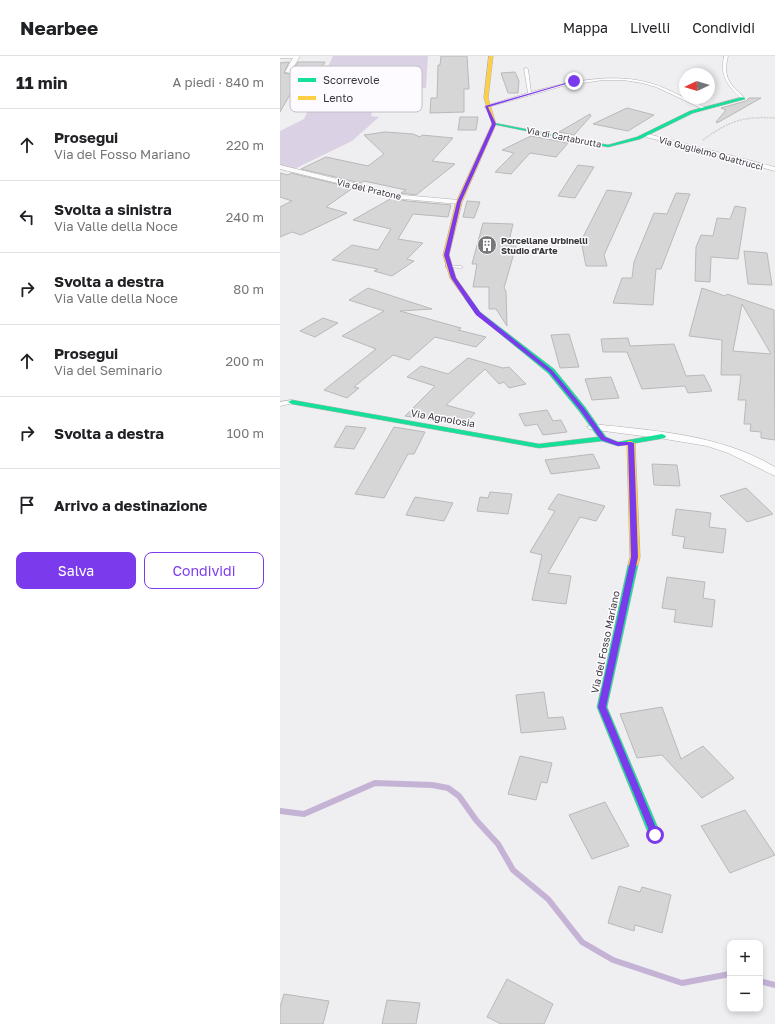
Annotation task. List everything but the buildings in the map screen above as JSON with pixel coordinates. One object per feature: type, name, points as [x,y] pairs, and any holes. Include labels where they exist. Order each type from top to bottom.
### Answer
[{"type":"street","points":[[280,56],[297,56],[291,66]]},
{"type":"street","points":[[491,56],[486,107],[494,124],[459,202],[446,255],[448,266],[453,278],[478,314],[550,371],[582,409],[603,438],[618,444],[631,443],[662,436]]},
{"type":"street","points":[[288,72],[290,68]]},
{"type":"street","name":"Via di Cartabrutta","points":[[494,124],[608,146],[631,142],[648,136],[679,117],[704,108],[743,98]]},
{"type":"street","name":"Via Guglielmo Quattrucci","points":[[648,136],[696,147],[775,169]]},
{"type":"street","name":"Via del Pratone","points":[[280,167],[403,197],[459,202]]},
{"type":"street","name":"Via Agnolosia","points":[[292,402],[539,446],[603,438]]},
{"type":"street","points":[[594,427],[698,439],[742,453],[775,472]]},
{"type":"street","name":"Via del Fosso Mariano","points":[[631,443],[635,557],[602,707],[655,835]]},
{"type":"lane","name":"Via di Cartabrutta","points":[[726,56],[723,66],[724,74],[731,87],[743,98]]},
{"type":"lane","points":[[526,69],[530,94]]},
{"type":"lane","points":[[486,107],[574,81],[630,79],[644,82],[704,108]]},
{"type":"lane","points":[[448,266],[461,267]]},
{"type":"lane","name":"Via Agnolosia","points":[[280,404],[292,402]]},
{"type":"path","points":[[696,147],[730,121],[747,118],[775,118]]},
{"type":"shaded area","points":[[333,56],[428,56],[426,88],[422,88],[422,66],[328,66]]},
{"type":"shaded area","points":[[307,112],[372,112],[371,116],[379,117],[352,141],[290,171],[280,168],[280,131],[304,119]]},
{"type":"waterway","points":[[280,811],[304,814],[375,783],[432,785],[448,788],[459,796],[476,820],[498,844],[513,870],[548,899],[582,942],[613,960],[682,983],[727,975]]},
{"type":"waterway","points":[[763,982],[775,985]]},
{"type":"traffic: fast","points":[[494,124],[608,146],[629,142],[691,112],[743,98]]},
{"type":"traffic: fast","points":[[468,299],[478,313],[551,371],[582,409],[603,439],[618,444],[662,436]]},
{"type":"traffic: fast","points":[[292,402],[539,446],[603,439]]},
{"type":"traffic: fast","points":[[633,565],[602,707],[655,835]]},
{"type":"traffic: slow","points":[[468,299],[453,278],[446,255],[459,202],[494,124],[486,98],[491,56]]},
{"type":"traffic: slow","points":[[631,443],[635,557],[633,565]]},
{"type":"place","name":"Porcellane Urbinelli Studio d'Arte","points":[[487,245]]},
{"type":"route","points":[[574,81],[486,107],[494,124],[459,202],[446,255],[448,266],[453,278],[478,314],[550,371],[582,409],[603,438],[618,444],[631,443],[635,557],[602,707],[655,835]]}]
